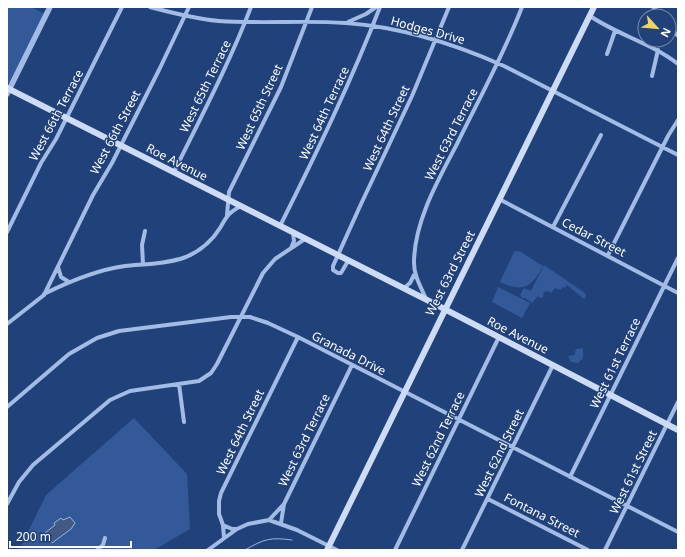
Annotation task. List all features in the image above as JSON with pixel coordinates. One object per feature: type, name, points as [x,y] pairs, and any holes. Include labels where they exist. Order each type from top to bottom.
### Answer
[{"type":"main road","name":"West 63rd Street","points":[[328,548],[594,7]]},
{"type":"main road","name":"Roe Avenue","points":[[8,90],[121,145],[338,256],[404,288],[678,430]]},
{"type":"street","points":[[8,90],[50,7]]},
{"type":"street","name":"West 66th Terrace","points":[[7,232],[41,162],[66,118],[122,7]]},
{"type":"street","name":"Hodges Drive","points":[[150,7],[185,16],[220,21],[346,23],[373,26],[436,40],[476,54],[678,154]]},
{"type":"street","name":"West 66th Street","points":[[7,324],[44,295],[93,195],[121,145],[189,7]]},
{"type":"street","name":"West 65th Terrace","points":[[174,172],[218,84],[246,22],[251,7]]},
{"type":"street","name":"West 65th Street","points":[[227,215],[227,199],[229,192],[281,88],[312,7]]},
{"type":"street","points":[[346,23],[366,14],[376,7]]},
{"type":"street","name":"West 64th Terrace","points":[[280,226],[330,126],[380,7]]},
{"type":"street","name":"West 64th Street","points":[[338,256],[361,204],[403,118],[449,7]]},
{"type":"street","name":"West 63rd Terrace","points":[[427,300],[414,274],[414,248],[421,222],[437,183],[497,64],[522,7]]},
{"type":"street","points":[[590,16],[615,31],[658,50],[678,64]]},
{"type":"street","points":[[607,54],[615,31]]},
{"type":"street","points":[[652,76],[658,50]]},
{"type":"street","points":[[608,255],[678,120]]},
{"type":"street","points":[[553,227],[601,135]]},
{"type":"street","name":"Cedar Street","points":[[499,199],[678,293]]},
{"type":"street","points":[[44,295],[69,282],[99,271],[175,260],[186,257],[198,251],[213,238],[227,215],[241,206]]},
{"type":"street","points":[[143,264],[142,245],[145,231]]},
{"type":"street","points":[[291,248],[294,241],[293,233]]},
{"type":"street","points":[[7,504],[19,482],[33,465],[110,400],[130,391],[199,381],[211,373],[217,364],[262,273],[271,262],[305,239]]},
{"type":"street","points":[[338,256],[332,269],[336,273],[342,272],[348,261]]},
{"type":"street","name":"West 61st Terrace","points":[[570,477],[678,258]]},
{"type":"street","points":[[58,266],[58,272],[61,277],[69,282]]},
{"type":"street","points":[[404,288],[410,283],[414,274]]},
{"type":"street","name":"Granada Drive","points":[[7,407],[69,354],[97,338],[130,329],[229,317],[250,317],[268,323],[352,365],[678,532]]},
{"type":"street","name":"West 62nd Terrace","points":[[394,550],[498,337]]},
{"type":"street","name":"West 64th Street","points":[[224,538],[224,525],[219,514],[219,501],[221,493],[298,338]]},
{"type":"street","name":"West 63rd Terrace","points":[[269,520],[284,504],[352,365]]},
{"type":"street","name":"West 62nd Street","points":[[462,550],[553,365]]},
{"type":"street","points":[[179,384],[184,422]]},
{"type":"street","name":"West 61st Street","points":[[605,550],[678,402]]},
{"type":"street","name":"Fontana Street","points":[[488,499],[588,550]]},
{"type":"street","points":[[281,523],[284,504]]},
{"type":"street","points":[[208,550],[237,529],[248,524],[269,520],[281,523],[328,548],[337,550]]},
{"type":"street","points":[[224,525],[232,529],[237,529]]},
{"type":"street","points":[[97,550],[103,545],[105,538]]},
{"type":"shaded area","points":[[7,7],[31,7],[45,14],[11,82],[7,83]]},
{"type":"shaded area","points":[[517,251],[543,266],[531,283],[521,287],[515,287],[500,282],[514,252]]},
{"type":"shaded area","points":[[544,265],[585,293],[586,296],[584,299],[567,285],[565,288],[563,287],[560,290],[555,288],[551,293],[548,291],[544,292],[543,297],[540,298],[538,296],[532,303],[525,298],[522,298],[520,295],[524,288],[531,291]]},
{"type":"shaded area","points":[[498,287],[530,303],[522,318],[492,302]]},
{"type":"shaded area","points":[[583,348],[582,360],[578,363],[571,362],[568,356],[575,355],[576,349]]},
{"type":"shaded area","points":[[134,418],[187,474],[190,529],[154,550],[19,550],[46,495]]},
{"type":"shaded area","points":[[70,517],[75,523],[71,529],[52,543],[45,533],[61,518],[63,520]]},
{"type":"waterway","points":[[245,550],[257,543],[267,540],[292,540]]}]
